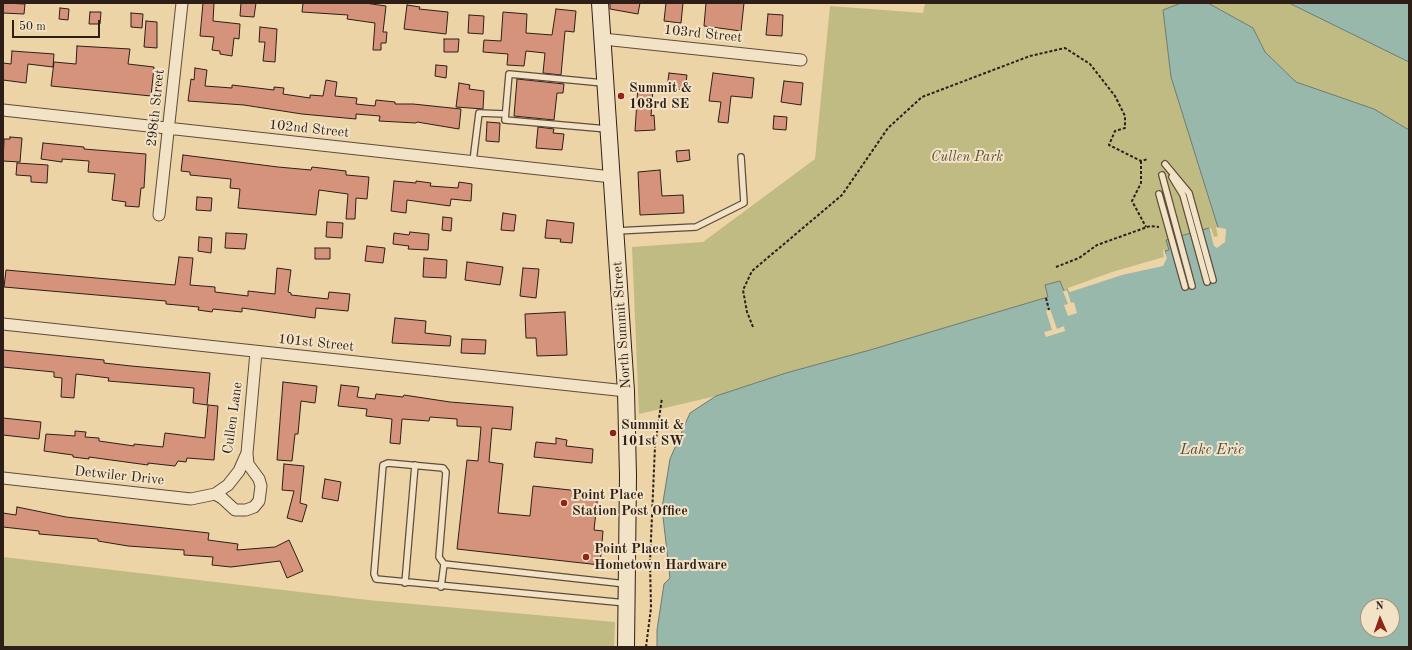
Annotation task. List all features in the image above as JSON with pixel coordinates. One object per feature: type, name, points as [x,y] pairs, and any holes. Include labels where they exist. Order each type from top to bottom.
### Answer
[{"type":"main road","name":"North Summit Street","points":[[600,3],[626,392],[628,476],[626,647]]},
{"type":"street","name":"298th Street","points":[[159,215],[182,3]]},
{"type":"street","name":"103rd Street","points":[[603,39],[801,60]]},
{"type":"street","name":"102nd Street","points":[[3,110],[612,177]]},
{"type":"street","name":"101st Street","points":[[3,324],[626,392]]},
{"type":"street","name":"Cullen Lane","points":[[228,485],[239,471],[247,453],[256,352]]},
{"type":"street","points":[[215,494],[222,498],[235,510],[246,510],[254,507],[259,501],[261,486],[259,479],[248,464],[247,453]]},
{"type":"street","name":"Detwiler Drive","points":[[3,478],[191,499],[215,494],[228,485]]},
{"type":"lane","points":[[606,83],[509,74],[505,120],[608,129]]},
{"type":"lane","points":[[473,161],[479,113],[505,114]]},
{"type":"lane","points":[[616,231],[696,227],[744,203],[742,157]]},
{"type":"lane","points":[[1165,164],[1190,193],[1210,281],[1183,195],[1165,164]]},
{"type":"lane","points":[[1162,175],[1192,286]]},
{"type":"lane","points":[[1159,194],[1185,288]]},
{"type":"lane","points":[[441,587],[444,564],[439,557],[446,472],[443,468],[388,463],[383,465],[376,579],[382,581],[441,587],[626,604]]},
{"type":"lane","points":[[405,583],[415,466]]},
{"type":"lane","points":[[444,564],[626,584]]},
{"type":"path","points":[[753,326],[743,290],[752,271],[842,195],[888,128],[922,97],[1030,56],[1065,48],[1090,64],[1115,96],[1124,116],[1125,128],[1116,131],[1109,145],[1141,161],[1148,160]]},
{"type":"path","points":[[1141,161],[1141,183],[1132,202],[1146,227]]},
{"type":"path","points":[[1056,267],[1079,258],[1097,245],[1146,227],[1157,226],[1161,230]]},
{"type":"path","points":[[1046,298],[1049,310]]},
{"type":"path","points":[[646,647],[652,608],[650,556],[655,446],[662,398]]},
{"type":"path","points":[[454,647],[486,647]]},
{"type":"green space","name":"Cullen Park","points":[[925,3],[1181,3],[1163,10],[1171,77],[1221,237],[1213,240],[1209,228],[1166,240],[1169,250],[1167,258],[1063,291],[1060,281],[1045,285],[1048,297],[870,350],[786,373],[716,396],[639,414],[632,247],[703,242],[815,159],[830,6],[923,13]]},
{"type":"green space","points":[[1208,3],[1289,3],[1409,62],[1409,130],[1374,109],[1296,82],[1265,52],[1253,28]]},
{"type":"green space","points":[[3,557],[368,600],[615,622],[614,647],[3,647]]},
{"type":"water","name":"Lake Erie","points":[[1181,3],[1208,3],[1253,28],[1265,52],[1296,82],[1374,109],[1409,130],[1409,647],[657,647],[657,630],[664,584],[670,578],[662,508],[670,459],[690,413],[716,396],[786,373],[870,350],[1048,297],[1045,285],[1060,281],[1064,291],[1166,258],[1165,251],[1169,250],[1166,240],[1209,228],[1213,240],[1221,237],[1171,77],[1163,10]]},
{"type":"water","points":[[1289,3],[1409,3],[1409,62]]},
{"type":"pier","points":[[1216,227],[1226,229],[1225,242],[1217,248],[1214,246],[1209,228],[1211,228],[1214,237],[1218,236]]},
{"type":"pier","points":[[1164,249],[1167,258],[1163,266],[1122,275],[1070,292],[1068,290],[1068,288],[1112,272],[1164,257]]},
{"type":"pier","points":[[1067,290],[1071,303],[1074,302],[1077,313],[1068,316],[1064,305],[1068,304],[1063,291]]},
{"type":"pier","points":[[1050,309],[1057,329],[1064,326],[1065,331],[1046,337],[1044,332],[1052,330],[1046,311]]},
{"type":"building","points":[[3,3],[25,4],[24,14],[3,13]]},
{"type":"building","points":[[203,3],[214,3],[213,21],[240,24],[239,39],[234,38],[232,56],[220,54],[220,51],[212,50],[214,37],[200,36]]},
{"type":"building","points":[[241,3],[256,3],[254,17],[240,16]]},
{"type":"building","points":[[303,3],[365,3],[386,6],[383,32],[387,32],[386,43],[381,43],[381,50],[373,50],[375,23],[347,19],[348,15],[302,12]]},
{"type":"building","points":[[610,3],[640,3],[638,14],[610,9]]},
{"type":"building","points":[[666,3],[683,3],[681,23],[664,21]]},
{"type":"building","points":[[706,3],[744,3],[741,31],[704,26]]},
{"type":"building","points":[[407,5],[420,7],[419,9],[448,12],[446,34],[404,29]]},
{"type":"building","points":[[60,8],[69,9],[68,20],[59,19]]},
{"type":"building","points":[[556,9],[576,11],[574,32],[565,31],[561,75],[543,73],[545,53],[526,51],[524,66],[507,65],[508,54],[483,52],[484,40],[501,41],[503,12],[527,14],[526,33],[552,35]]},
{"type":"building","points":[[90,12],[101,12],[100,24],[89,24]]},
{"type":"building","points":[[131,13],[143,14],[142,28],[131,27]]},
{"type":"building","points":[[768,14],[783,15],[782,36],[766,35]]},
{"type":"building","points":[[469,15],[484,16],[483,34],[468,33]]},
{"type":"building","points":[[146,21],[157,22],[157,48],[144,47]]},
{"type":"building","points":[[260,27],[277,29],[275,62],[263,61],[265,42],[259,42]]},
{"type":"building","points":[[444,39],[459,39],[458,52],[444,52]]},
{"type":"building","points":[[77,46],[130,49],[128,64],[154,67],[151,96],[51,86],[54,62],[76,64]]},
{"type":"building","points":[[12,51],[54,54],[53,67],[28,64],[26,83],[3,80],[3,63],[11,64]]},
{"type":"building","points":[[436,65],[447,66],[446,78],[435,76]]},
{"type":"building","points":[[195,68],[207,70],[205,86],[232,88],[232,85],[274,90],[274,87],[284,88],[283,94],[310,98],[310,95],[323,96],[326,80],[337,82],[335,96],[357,98],[356,104],[375,106],[376,100],[395,102],[395,104],[413,104],[461,109],[459,129],[417,122],[379,121],[380,116],[356,114],[356,119],[302,114],[244,105],[188,101],[191,79],[194,80]]},
{"type":"building","points":[[669,73],[687,75],[685,90],[667,88]]},
{"type":"building","points":[[713,73],[754,78],[752,98],[731,96],[728,123],[718,122],[721,102],[709,101]]},
{"type":"building","points":[[517,79],[564,84],[563,93],[557,93],[554,120],[514,116]]},
{"type":"building","points":[[784,81],[803,83],[801,105],[781,102]]},
{"type":"building","points":[[459,83],[470,85],[469,89],[484,91],[483,109],[456,107]]},
{"type":"building","points":[[638,86],[653,88],[651,116],[654,115],[655,130],[635,131]]},
{"type":"building","points":[[774,116],[787,117],[786,130],[773,129]]},
{"type":"building","points":[[487,122],[500,123],[499,142],[486,141]]},
{"type":"building","points":[[538,127],[554,129],[553,133],[564,134],[562,150],[536,148]]},
{"type":"building","points":[[10,137],[22,138],[20,162],[3,161],[4,139],[10,139]]},
{"type":"building","points":[[43,143],[84,147],[84,149],[146,154],[144,188],[141,188],[139,207],[125,206],[126,202],[112,200],[115,174],[88,172],[89,161],[62,159],[62,162],[41,159]]},
{"type":"building","points":[[689,150],[690,160],[677,162],[676,151]]},
{"type":"building","points":[[183,155],[278,167],[311,170],[312,167],[346,171],[346,175],[369,177],[367,199],[356,198],[355,219],[346,219],[348,194],[319,190],[316,215],[238,208],[240,189],[230,188],[231,179],[190,175],[190,172],[181,171]]},
{"type":"building","points":[[17,163],[48,165],[47,183],[31,182],[31,176],[16,175]]},
{"type":"building","points":[[660,170],[662,196],[683,195],[684,213],[640,215],[638,172]]},
{"type":"building","points":[[394,181],[416,183],[416,181],[431,183],[430,186],[458,188],[459,182],[472,184],[471,201],[451,199],[450,206],[407,200],[406,213],[391,211]]},
{"type":"building","points":[[197,197],[212,198],[211,211],[196,210]]},
{"type":"building","points":[[503,213],[516,215],[514,231],[501,230]]},
{"type":"building","points":[[443,217],[452,218],[451,231],[442,230]]},
{"type":"building","points":[[547,220],[574,223],[572,243],[560,242],[561,239],[545,238]]},
{"type":"building","points":[[327,222],[343,223],[342,238],[326,237]]},
{"type":"building","points":[[410,232],[429,234],[428,250],[408,249],[409,246],[393,244],[394,233],[409,235]]},
{"type":"building","points":[[226,233],[247,234],[245,249],[225,248]]},
{"type":"building","points":[[199,237],[212,238],[211,253],[198,251]]},
{"type":"building","points":[[367,246],[385,248],[383,263],[365,261]]},
{"type":"building","points":[[315,248],[330,248],[330,259],[315,259]]},
{"type":"building","points":[[179,257],[193,258],[190,285],[215,287],[215,292],[248,296],[248,291],[275,294],[277,268],[291,270],[288,292],[291,293],[291,295],[328,299],[329,292],[350,294],[348,311],[316,308],[315,318],[242,308],[242,312],[213,309],[212,312],[198,310],[199,307],[166,304],[166,301],[4,287],[6,270],[175,285]]},
{"type":"building","points":[[424,258],[447,260],[446,278],[423,277]]},
{"type":"building","points":[[467,262],[503,267],[500,285],[465,280]]},
{"type":"building","points":[[523,268],[539,269],[536,298],[520,296]]},
{"type":"building","points":[[565,312],[567,355],[537,356],[536,338],[526,338],[525,314]]},
{"type":"building","points":[[395,318],[426,321],[425,333],[451,336],[450,346],[392,343]]},
{"type":"building","points":[[462,339],[486,340],[485,354],[461,353]]},
{"type":"building","points":[[3,350],[104,360],[104,363],[131,366],[210,373],[207,405],[193,403],[194,388],[108,381],[109,378],[76,374],[74,398],[61,397],[62,378],[54,377],[54,372],[3,367]]},
{"type":"building","points":[[283,382],[317,386],[315,403],[301,401],[298,434],[295,434],[292,461],[277,460]]},
{"type":"building","points":[[341,385],[359,387],[357,397],[375,399],[376,394],[403,397],[404,395],[450,402],[513,407],[511,430],[492,428],[489,462],[503,464],[498,513],[530,516],[533,486],[598,493],[594,530],[603,531],[600,565],[457,549],[467,460],[478,461],[481,427],[457,426],[457,419],[430,417],[429,421],[402,419],[400,444],[390,443],[392,419],[366,416],[367,409],[338,406]]},
{"type":"building","points":[[208,405],[218,406],[214,460],[187,458],[186,462],[178,461],[175,466],[148,463],[148,465],[89,457],[89,459],[73,457],[73,455],[44,451],[46,434],[75,436],[75,431],[86,432],[85,437],[99,438],[99,441],[134,446],[134,444],[163,447],[165,433],[205,438]]},
{"type":"building","points":[[3,418],[41,422],[39,439],[3,435]]},
{"type":"building","points":[[556,438],[567,440],[566,446],[593,449],[592,463],[534,457],[536,442],[556,444]]},
{"type":"building","points":[[284,464],[304,466],[300,503],[307,505],[302,522],[287,518],[294,491],[282,490]]},
{"type":"building","points":[[325,479],[341,482],[338,501],[322,498]]},
{"type":"building","points":[[17,507],[66,517],[209,533],[208,540],[238,544],[237,550],[275,547],[289,540],[303,571],[287,578],[280,561],[231,567],[212,565],[213,557],[184,555],[184,550],[128,546],[98,541],[98,539],[39,534],[39,531],[3,527],[3,513],[16,515]]},
{"type":"place","name":"Summit & 103rd SE","points":[[621,96]]},
{"type":"place","name":"Summit & 101st SW","points":[[613,433]]},
{"type":"place","name":"Point Place Station Post Office","points":[[564,503]]},
{"type":"place","name":"Point Place Hometown Hardware","points":[[586,557]]}]
